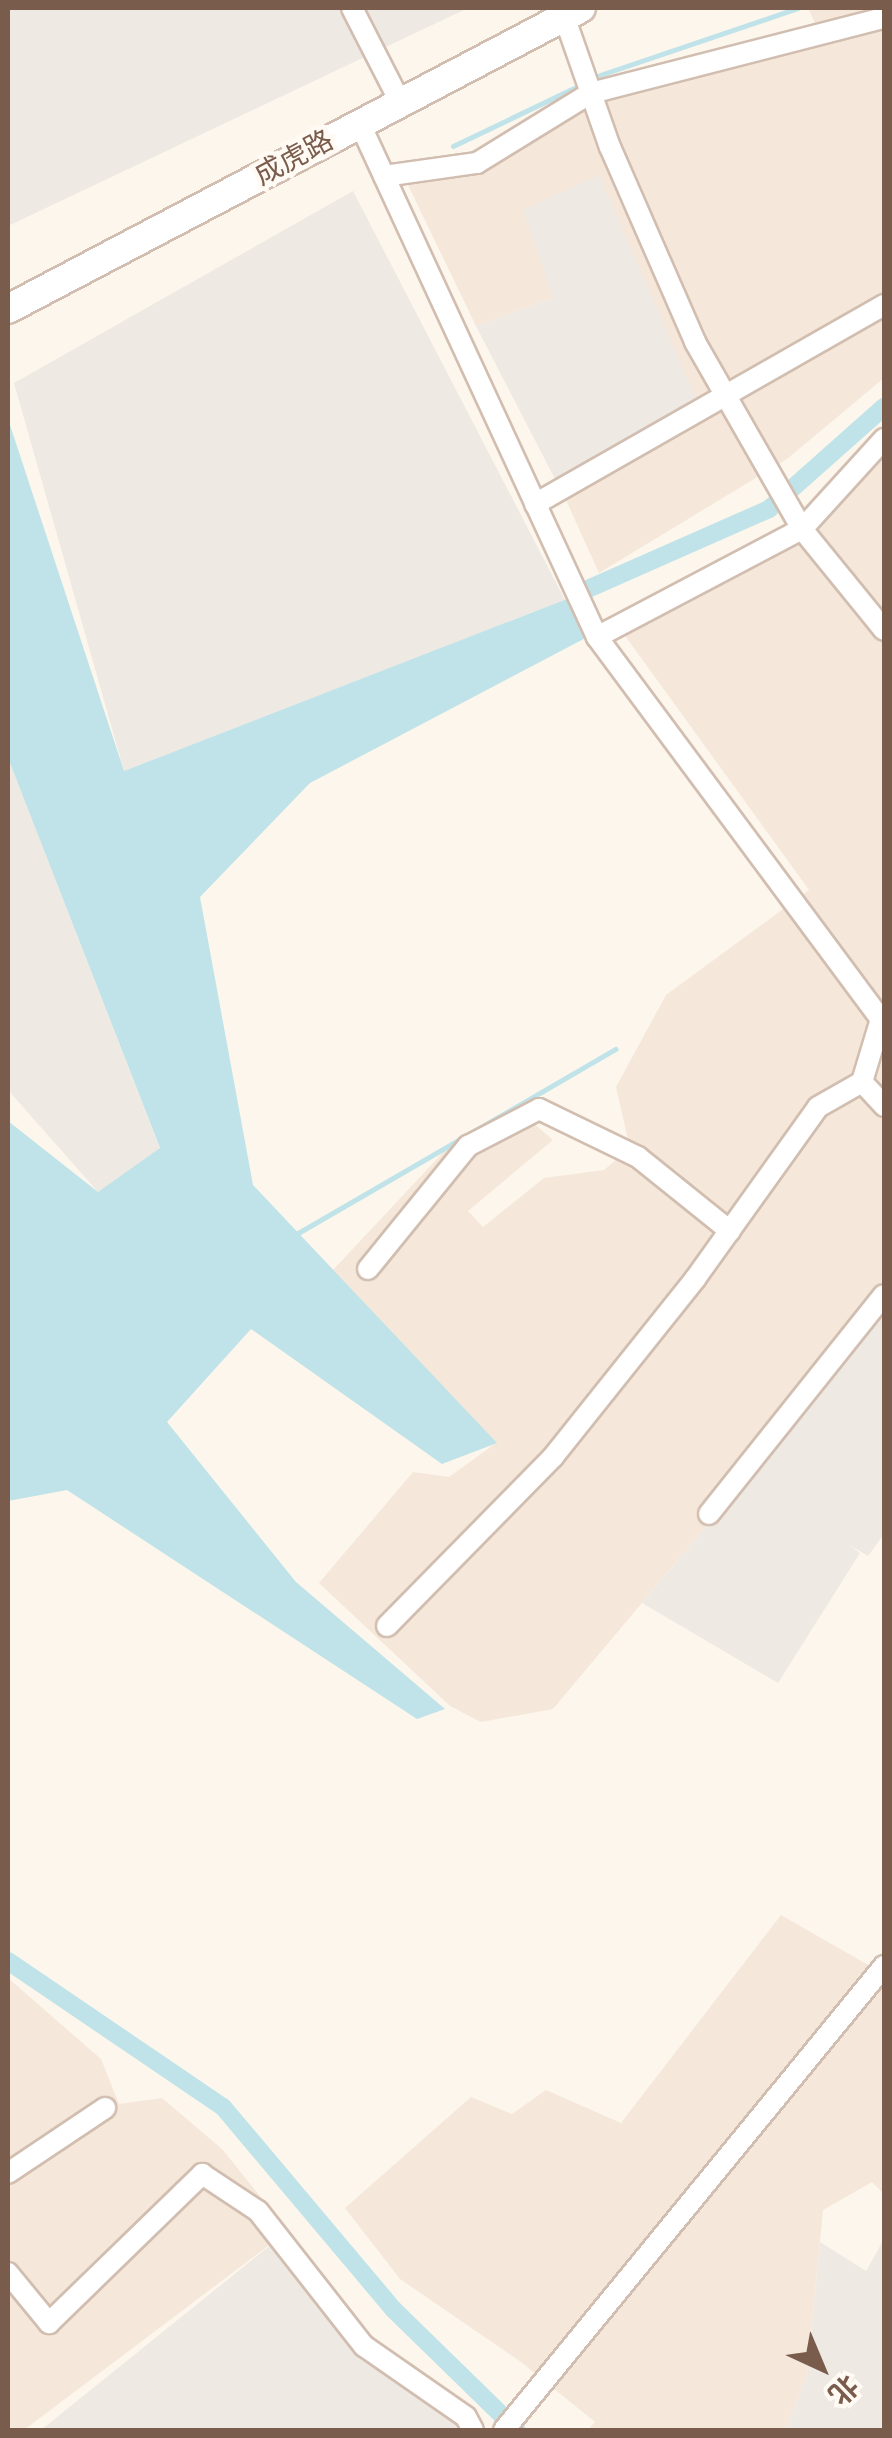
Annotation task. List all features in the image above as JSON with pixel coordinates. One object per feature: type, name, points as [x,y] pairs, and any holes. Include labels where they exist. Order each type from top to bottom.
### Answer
[{"type":"street","points":[[352,8],[400,102]]},
{"type":"street","points":[[573,12],[591,93],[723,393],[802,529],[884,630]]},
{"type":"street","name":"成虎路","points":[[8,309],[573,12]]},
{"type":"street","points":[[384,176],[477,164],[591,93],[884,18]]},
{"type":"street","points":[[360,124],[597,637],[882,1022],[862,1082],[818,1107],[730,1231],[553,1456],[388,1626]]},
{"type":"street","points":[[536,504],[723,393],[884,305]]},
{"type":"street","points":[[597,637],[802,529],[884,438]]},
{"type":"street","points":[[862,1082],[884,1106]]},
{"type":"street","points":[[368,1269],[468,1146],[539,1109],[638,1157],[730,1231]]},
{"type":"street","points":[[709,1514],[884,1295]]},
{"type":"street","points":[[504,2430],[884,1966]]},
{"type":"street","points":[[8,2172],[105,2108]]},
{"type":"street","points":[[8,2273],[50,2322],[202,2174],[258,2211],[364,2346],[466,2417],[473,2430]]},
{"type":"shaded area","points":[[8,8],[468,8],[8,226]]},
{"type":"shaded area","points":[[808,8],[884,8],[884,378],[787,459],[599,573],[561,489],[553,298],[476,326],[407,183],[580,99],[816,25]]},
{"type":"shaded area","points":[[599,175],[698,403],[558,485],[476,326],[553,298],[523,210]]},
{"type":"shaded area","points":[[353,191],[565,600],[124,771],[14,383]]},
{"type":"shaded area","points":[[884,439],[884,1314],[553,1709],[481,1722],[450,1706],[319,1583],[413,1472],[449,1477],[496,1443],[333,1270],[450,1145],[525,1116],[553,1140],[468,1211],[483,1227],[544,1178],[604,1170],[630,1148],[616,1087],[666,995],[809,890],[618,626],[802,529]]},
{"type":"shaded area","points":[[8,758],[160,1149],[98,1192],[8,1090]]},
{"type":"shaded area","points":[[884,1314],[884,1534],[868,1556],[848,1544],[860,1553],[778,1683],[642,1603]]},
{"type":"shaded area","points":[[781,1915],[884,1974],[884,2194],[872,2182],[823,2210],[807,2376],[785,2430],[588,2430],[595,2422],[521,2362],[400,2279],[345,2208],[471,2097],[512,2114],[546,2090],[621,2123]]},
{"type":"shaded area","points":[[8,1978],[101,2059],[119,2104],[162,2098],[222,2149],[288,2231],[24,2430],[8,2430]]},
{"type":"shaded area","points":[[288,2231],[364,2346],[432,2379],[461,2430],[41,2430]]},
{"type":"shaded area","points":[[884,2239],[884,2430],[785,2430],[807,2376],[820,2242],[866,2271]]},
{"type":"water","points":[[8,419],[124,771],[585,592],[597,632],[310,783],[200,897],[253,1185],[497,1443],[442,1464],[251,1329],[167,1422],[296,1582],[445,1709],[417,1719],[67,1490],[8,1501],[8,1121],[98,1192],[160,1148],[8,758]]},
{"type":"waterway","points":[[600,75],[798,8]]},
{"type":"waterway","points":[[453,146],[574,88]]},
{"type":"waterway","points":[[590,588],[769,509],[884,407]]},
{"type":"waterway","points":[[298,1233],[615,1049]]},
{"type":"waterway","points":[[8,1961],[223,2107],[393,2309],[517,2430]]}]
